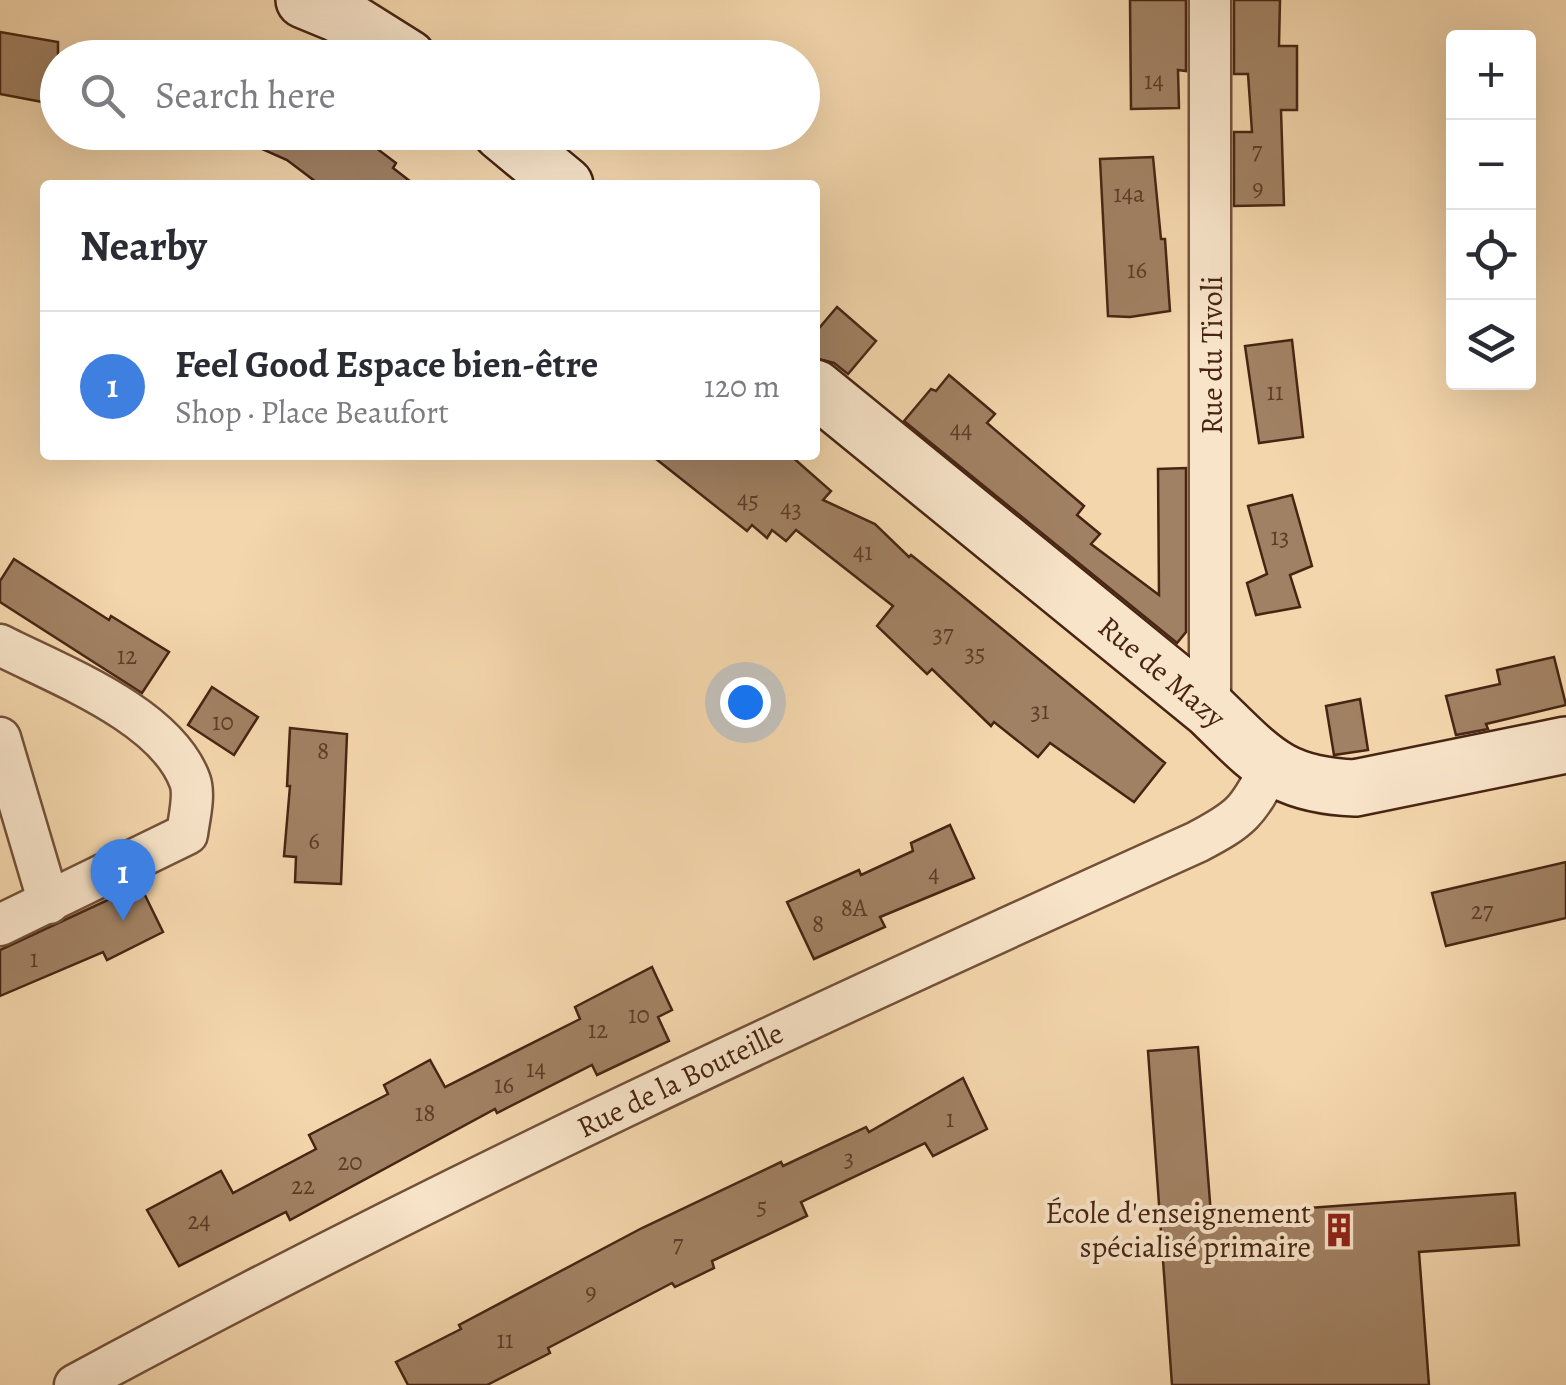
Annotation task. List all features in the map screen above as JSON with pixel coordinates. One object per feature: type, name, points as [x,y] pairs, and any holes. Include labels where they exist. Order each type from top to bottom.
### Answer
[{"type":"street","points":[[304,0],[338,14],[379,40]]},
{"type":"street","name":"Rue du Tivoli","points":[[1210,0],[1210,710]]},
{"type":"street","points":[[523,150],[559,180]]},
{"type":"street","name":"Rue de Mazy","points":[[820,392],[1210,710],[1270,768],[1323,787],[1355,788],[1566,745]]},
{"type":"street","points":[[0,645],[107,699],[168,744],[192,784],[187,834],[0,925]]},
{"type":"street","points":[[0,738],[50,902]]},
{"type":"street","name":"Rue de la Bouteille","points":[[76,1385],[195,1320],[658,1088],[1236,822],[1270,768]]},
{"type":"building","points":[[1130,0],[1186,0],[1186,71],[1178,70],[1179,108],[1131,109]]},
{"type":"building","points":[[1234,0],[1280,0],[1279,46],[1297,46],[1297,110],[1281,110],[1284,205],[1234,206],[1234,132],[1252,132],[1248,74],[1234,74]]},
{"type":"building","points":[[0,32],[46,40],[40,40],[40,102],[0,94]]},
{"type":"building","points":[[264,150],[379,150],[396,163],[393,168],[409,180],[313,180],[287,160]]},
{"type":"building","points":[[1153,157],[1170,311],[1108,316],[1100,159]]},
{"type":"building","points":[[837,307],[876,341],[848,374],[834,363],[820,359],[820,327]]},
{"type":"building","points":[[1292,340],[1303,437],[1259,443],[1245,346]]},
{"type":"building","points":[[949,375],[995,414],[987,423],[1084,506],[1077,515],[1100,534],[1091,544],[1159,595],[1158,469],[1186,468],[1186,632],[1177,643],[904,421],[931,389],[936,391]]},
{"type":"building","points":[[657,460],[796,460],[831,491],[823,500],[875,524],[909,557],[950,586],[1165,763],[1134,802],[1050,743],[1038,757],[994,722],[991,726],[932,669],[927,674],[877,626],[893,606],[796,530],[786,541],[772,530],[767,538],[752,525],[747,531]]},
{"type":"building","points":[[1292,495],[1312,566],[1290,575],[1300,607],[1256,615],[1247,583],[1267,574],[1248,506]]},
{"type":"building","points":[[14,559],[109,620],[111,616],[169,652],[142,693],[0,602],[0,581]]},
{"type":"building","points":[[1554,657],[1566,705],[1456,735],[1446,696],[1500,684],[1497,670]]},
{"type":"building","points":[[212,687],[258,717],[234,755],[188,725]]},
{"type":"building","points":[[1360,699],[1368,750],[1334,755],[1326,706]]},
{"type":"building","points":[[290,728],[347,734],[341,884],[295,882],[296,857],[284,856]]},
{"type":"building","points":[[950,825],[974,878],[880,917],[885,927],[814,959],[787,902],[913,851],[911,843]]},
{"type":"building","points":[[1566,862],[1566,918],[1446,946],[1432,893]]},
{"type":"building","points":[[140,885],[163,932],[107,960],[103,952],[0,996],[0,950]]},
{"type":"building","points":[[652,967],[672,1010],[658,1017],[669,1041],[597,1075],[592,1065],[497,1113],[495,1109],[290,1220],[286,1212],[179,1266],[147,1210],[221,1171],[233,1193],[316,1149],[309,1135],[388,1094],[384,1085],[430,1060],[445,1087],[580,1019],[575,1007]]},
{"type":"building","name":"École d'enseignement spécialisé primaire","points":[[1198,1047],[1211,1215],[1515,1193],[1519,1245],[1419,1252],[1429,1385],[1172,1385],[1148,1051]]},
{"type":"building","points":[[963,1078],[987,1129],[933,1156],[925,1143],[801,1202],[807,1216],[712,1261],[714,1268],[675,1287],[672,1283],[487,1385],[408,1385],[396,1362],[461,1329],[459,1325],[642,1228],[781,1162],[783,1166],[866,1127],[869,1132]]},
{"type":"place","name":"Feel Good Espace bien-être","points":[[123,921]]},
{"type":"place","name":"École d'enseignement spécialisé primaire","points":[[1339,1230]]}]
